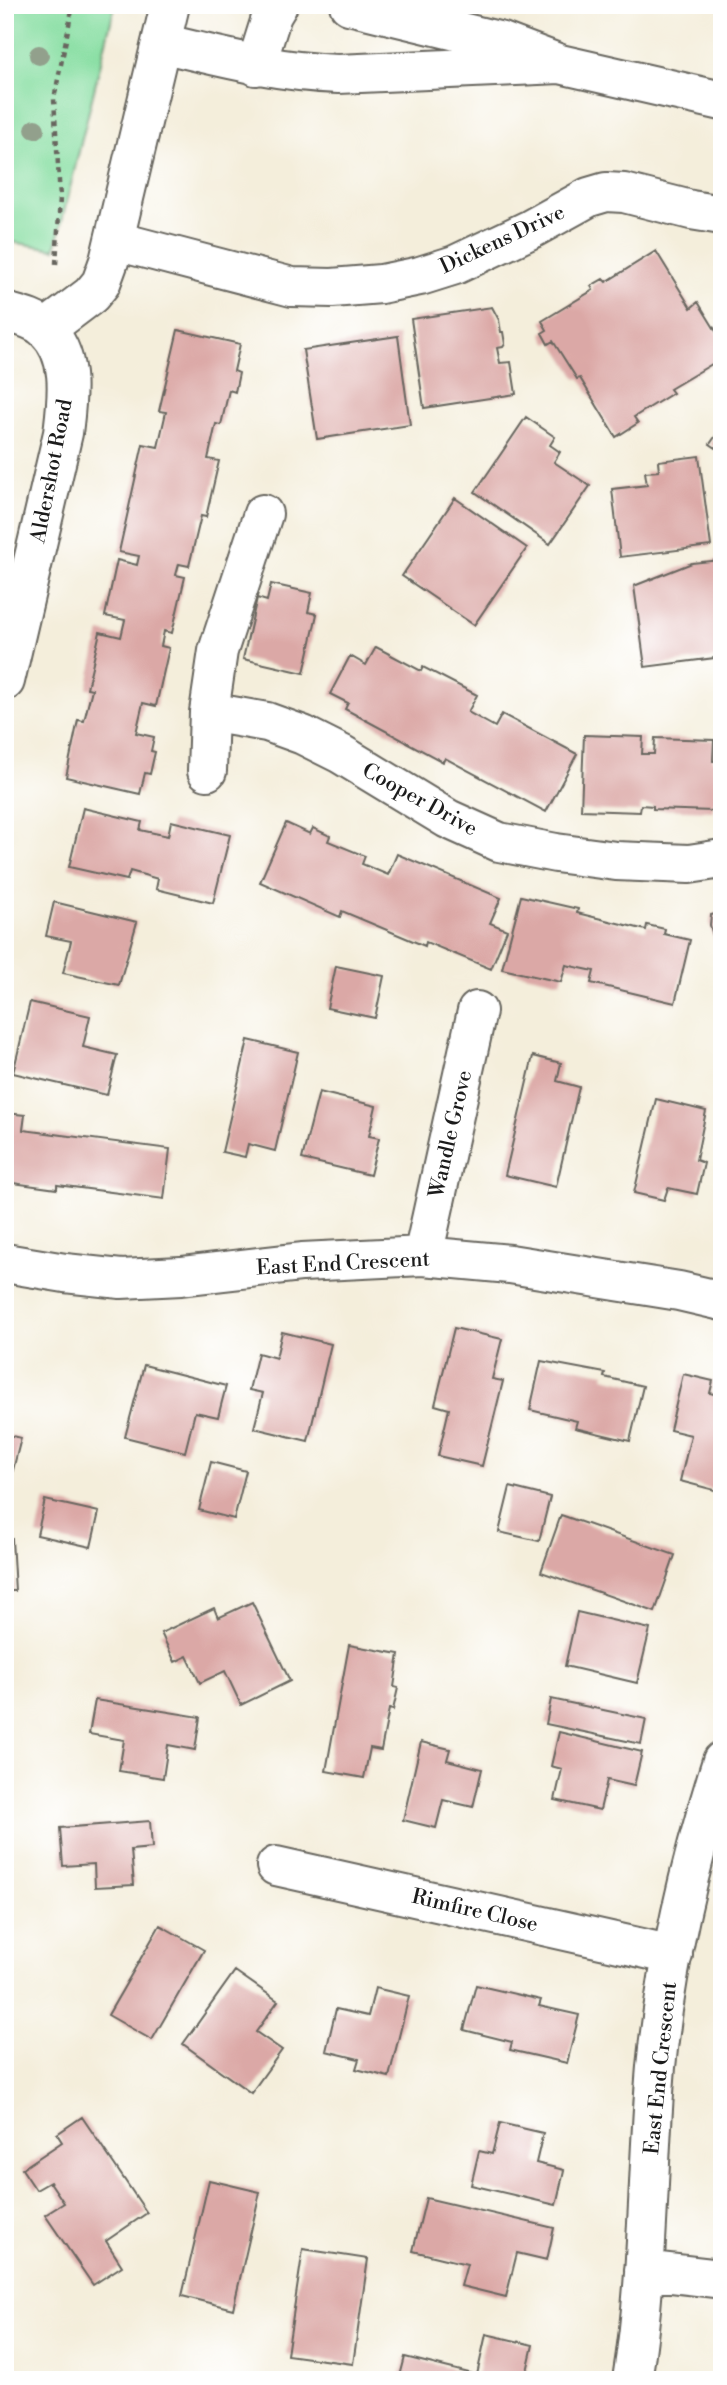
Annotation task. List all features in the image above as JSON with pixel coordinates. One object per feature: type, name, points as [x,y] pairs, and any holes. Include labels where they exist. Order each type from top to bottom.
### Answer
[{"type":"street","points":[[5,312],[30,320],[46,329],[90,295],[101,283],[116,241],[170,5]]},
{"type":"street","points":[[256,66],[272,15],[278,5]]},
{"type":"street","points":[[349,5],[502,42],[559,64],[722,101]]},
{"type":"street","points":[[422,70],[432,25]]},
{"type":"street","points":[[161,43],[256,66],[328,74],[559,64]]},
{"type":"street","name":"Dickens Drive","points":[[116,241],[292,287],[332,288],[381,284],[455,265],[531,229],[589,197],[606,192],[624,193],[722,215]]},
{"type":"street","name":"Aldershot Road","points":[[5,681],[63,433],[68,394],[65,366],[58,347],[46,329]]},
{"type":"street","points":[[207,771],[209,712],[218,651],[263,514]]},
{"type":"street","name":"Cooper Drive","points":[[209,712],[267,722],[303,735],[341,754],[447,819],[499,842],[556,853],[616,860],[689,864],[722,859]]},
{"type":"street","name":"Wandle Grove","points":[[423,1256],[477,1011]]},
{"type":"street","name":"East End Crescent","points":[[5,1263],[121,1279],[181,1276],[302,1262],[423,1256],[510,1264],[680,1291],[722,1301]]},
{"type":"street","name":"East End Crescent","points":[[632,2380],[641,2326],[649,2154],[657,2064],[673,1955],[688,1886],[722,1761]]},
{"type":"street","name":"Rimfire Close","points":[[276,1866],[673,1955]]},
{"type":"street","points":[[645,2270],[722,2279]]},
{"type":"path","points":[[56,264],[60,198],[54,99],[74,5]]},
{"type":"green space","points":[[5,5],[115,5],[55,249],[5,241]]},
{"type":"building","points":[[656,251],[691,308],[698,302],[722,341],[722,358],[670,389],[673,393],[634,417],[638,423],[616,437],[580,378],[577,379],[553,341],[548,344],[542,333],[547,330],[542,321],[593,290],[591,286],[603,279],[606,282]]},
{"type":"building","points":[[492,307],[499,320],[505,344],[497,348],[500,363],[511,362],[516,394],[424,408],[411,319]]},
{"type":"building","points":[[178,330],[240,344],[234,371],[239,373],[235,392],[229,390],[221,425],[216,424],[208,459],[219,461],[206,517],[201,516],[189,566],[179,564],[176,575],[185,577],[172,633],[164,631],[161,646],[169,648],[156,706],[143,703],[136,733],[154,737],[151,751],[155,752],[150,774],[145,773],[140,794],[66,777],[78,720],[84,721],[92,689],[87,688],[100,632],[121,637],[125,620],[105,616],[117,560],[137,565],[139,556],[119,552],[143,444],[158,447],[166,412],[159,411]]},
{"type":"building","points":[[398,336],[410,425],[317,439],[303,350]]},
{"type":"building","points":[[526,417],[555,437],[550,445],[560,452],[554,462],[590,486],[550,544],[475,492]]},
{"type":"building","points":[[722,427],[722,452],[710,444]]},
{"type":"building","points":[[699,456],[711,546],[620,557],[612,489],[647,485],[645,472],[659,471],[658,461]]},
{"type":"building","points":[[455,498],[527,548],[474,625],[402,576]]},
{"type":"building","points":[[720,560],[722,657],[645,667],[634,586],[692,563]]},
{"type":"building","points":[[271,584],[312,593],[308,612],[317,614],[304,673],[243,659],[257,598],[267,601]]},
{"type":"building","points":[[376,647],[421,671],[423,667],[477,695],[468,712],[495,727],[502,714],[577,754],[546,812],[445,758],[443,762],[345,709],[348,703],[330,694],[350,656],[366,665]]},
{"type":"building","points":[[584,735],[643,737],[642,754],[654,754],[655,738],[714,740],[713,761],[722,761],[722,803],[713,803],[713,811],[653,809],[653,806],[641,805],[640,812],[581,810]]},
{"type":"building","points":[[83,808],[142,822],[140,830],[168,836],[171,821],[230,835],[213,903],[156,889],[158,879],[130,871],[127,880],[69,867]]},
{"type":"building","points":[[286,823],[310,834],[313,828],[330,836],[328,841],[365,856],[362,864],[388,875],[397,854],[501,898],[490,923],[507,930],[491,969],[426,942],[425,946],[342,911],[340,917],[260,882]]},
{"type":"building","points":[[521,896],[578,909],[577,913],[646,930],[647,925],[665,929],[664,934],[690,940],[675,1003],[591,983],[594,971],[566,965],[561,982],[502,969]]},
{"type":"building","points":[[54,902],[137,922],[119,985],[63,973],[71,941],[46,936]]},
{"type":"building","points":[[722,912],[722,956],[719,957],[710,925],[711,915]]},
{"type":"building","points":[[336,966],[384,976],[375,1018],[327,1008]]},
{"type":"building","points":[[30,1002],[90,1016],[83,1047],[117,1055],[107,1095],[13,1073]]},
{"type":"building","points":[[248,1040],[298,1052],[275,1151],[248,1144],[245,1157],[222,1152]]},
{"type":"building","points":[[533,1056],[561,1063],[557,1081],[579,1087],[556,1187],[505,1175]]},
{"type":"building","points":[[319,1092],[376,1106],[369,1136],[379,1138],[370,1175],[302,1159]]},
{"type":"building","points":[[656,1099],[706,1111],[696,1160],[704,1163],[697,1194],[668,1188],[664,1200],[634,1193]]},
{"type":"building","points":[[5,1113],[25,1115],[23,1130],[170,1149],[164,1199],[57,1185],[57,1189],[5,1182]]},
{"type":"building","points":[[454,1328],[502,1339],[492,1379],[503,1381],[482,1466],[438,1456],[449,1409],[435,1405]]},
{"type":"building","points":[[282,1332],[331,1344],[308,1441],[254,1428],[263,1393],[249,1390],[258,1353],[276,1358]]},
{"type":"building","points":[[541,1361],[605,1373],[604,1377],[643,1386],[630,1441],[575,1428],[577,1421],[530,1410]]},
{"type":"building","points":[[144,1365],[226,1386],[218,1417],[195,1412],[185,1452],[125,1437]]},
{"type":"building","points":[[683,1374],[713,1381],[710,1393],[722,1396],[722,1492],[680,1481],[691,1435],[670,1430]]},
{"type":"building","points":[[5,1434],[21,1438],[9,1486],[5,1485]]},
{"type":"building","points":[[211,1462],[246,1471],[234,1519],[199,1510]]},
{"type":"building","points":[[510,1487],[550,1497],[539,1541],[499,1532]]},
{"type":"building","points":[[45,1500],[99,1512],[91,1547],[37,1535]]},
{"type":"building","points":[[561,1515],[675,1555],[655,1612],[541,1572]]},
{"type":"building","points":[[12,1539],[15,1591],[5,1591],[5,1540]]},
{"type":"building","points":[[252,1602],[290,1681],[241,1705],[225,1671],[200,1683],[187,1656],[175,1662],[161,1633],[214,1608],[218,1618]]},
{"type":"building","points":[[577,1612],[650,1629],[637,1683],[565,1666]]},
{"type":"building","points":[[349,1645],[399,1654],[394,1687],[398,1688],[393,1710],[389,1709],[381,1750],[370,1748],[364,1778],[326,1771]]},
{"type":"building","points":[[551,1699],[646,1719],[641,1744],[546,1724]]},
{"type":"building","points":[[95,1700],[200,1717],[195,1750],[168,1745],[163,1778],[119,1771],[124,1740],[89,1734]]},
{"type":"building","points":[[559,1732],[642,1752],[634,1786],[607,1780],[600,1810],[555,1800],[562,1769],[551,1766]]},
{"type":"building","points":[[421,1742],[450,1749],[447,1760],[482,1769],[473,1807],[443,1800],[436,1828],[403,1820]]},
{"type":"building","points":[[150,1821],[152,1848],[131,1850],[134,1885],[95,1887],[94,1864],[63,1866],[60,1828]]},
{"type":"building","points":[[160,1925],[204,1950],[152,2040],[108,2015]]},
{"type":"building","points":[[235,1971],[278,2001],[256,2032],[282,2050],[251,2093],[183,2044]]},
{"type":"building","points":[[476,1985],[541,2000],[539,2006],[579,2015],[567,2063],[510,2050],[512,2042],[464,2030]]},
{"type":"building","points":[[375,1988],[409,1996],[389,2077],[356,2069],[359,2059],[326,2051],[336,2009],[368,2016]]},
{"type":"building","points":[[82,2117],[147,2213],[106,2241],[122,2266],[93,2285],[45,2215],[64,2203],[50,2182],[36,2190],[22,2169],[62,2142],[57,2134]]},
{"type":"building","points":[[500,2123],[543,2133],[536,2163],[564,2170],[556,2205],[471,2185],[479,2151],[492,2154]]},
{"type":"building","points":[[209,2180],[260,2192],[233,2309],[182,2296]]},
{"type":"building","points":[[426,2198],[554,2228],[547,2260],[517,2253],[506,2297],[461,2286],[467,2264],[413,2251]]},
{"type":"building","points":[[303,2249],[368,2259],[353,2364],[287,2355]]},
{"type":"building","points":[[486,2334],[533,2345],[525,2380],[399,2380],[405,2357],[477,2375]]}]
